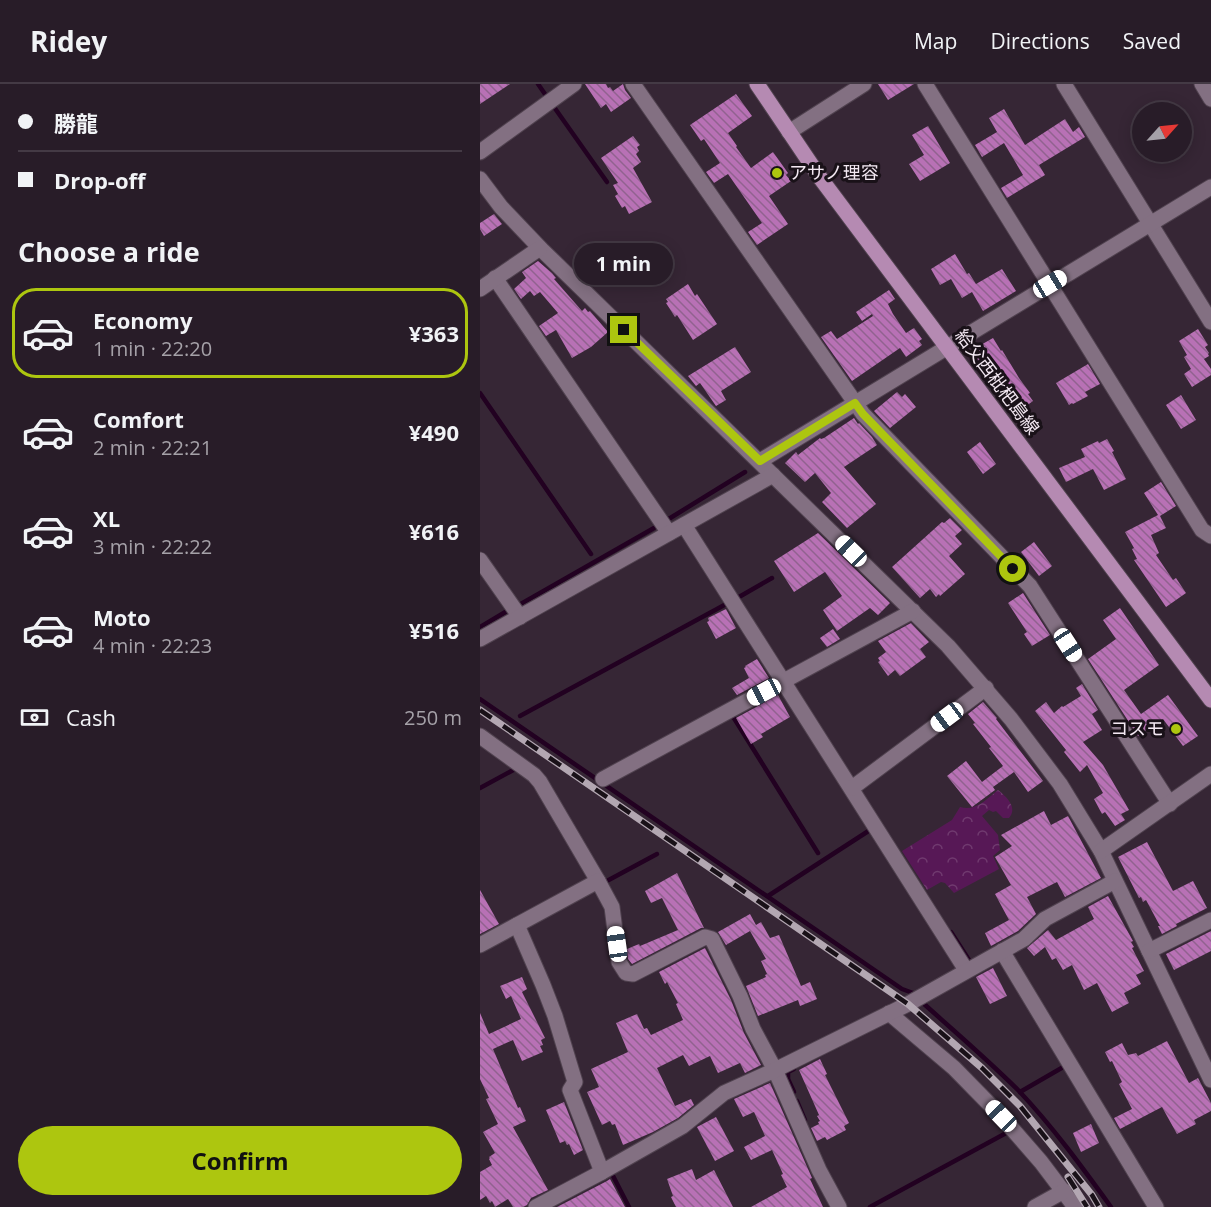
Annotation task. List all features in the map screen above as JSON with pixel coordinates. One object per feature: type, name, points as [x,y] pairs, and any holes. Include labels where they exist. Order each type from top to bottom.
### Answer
[{"type":"main road","name":"給父西枇杷島線","points":[[757,84],[821,179],[1211,700]]},
{"type":"street","points":[[480,152],[574,84]]},
{"type":"street","points":[[633,84],[863,414],[1029,586],[1170,804]]},
{"type":"street","points":[[789,132],[864,84]]},
{"type":"street","points":[[925,84],[1202,530],[1211,536]]},
{"type":"street","points":[[1064,84],[1211,322]]},
{"type":"street","points":[[1202,84],[1211,99]]},
{"type":"street","points":[[480,179],[501,207],[540,248],[913,611],[948,646],[1011,718],[1060,784],[1101,851],[1210,1073]]},
{"type":"street","points":[[760,461],[1211,187]]},
{"type":"street","points":[[480,289],[540,248]]},
{"type":"street","points":[[495,279],[669,533]]},
{"type":"street","points":[[480,639],[773,475]]},
{"type":"street","points":[[684,525],[966,970]]},
{"type":"street","points":[[480,560],[520,617]]},
{"type":"street","points":[[603,778],[913,611]]},
{"type":"street","points":[[852,788],[986,688]]},
{"type":"street","points":[[480,736],[534,774],[540,782],[612,906],[619,962],[626,973],[633,974],[705,937],[712,939],[740,996],[753,1029],[775,1070],[819,1170],[839,1207]]},
{"type":"street","points":[[1101,851],[1211,774]]},
{"type":"street","points":[[480,945],[598,881]]},
{"type":"street","points":[[536,1207],[682,1126],[724,1093],[908,1004],[1024,939],[1046,919],[1115,881]]},
{"type":"street","points":[[1149,951],[1211,920]]},
{"type":"street","points":[[516,925],[555,1016],[575,1082],[570,1090],[602,1172]]},
{"type":"street","points":[[1002,951],[1156,1207]]},
{"type":"street","points":[[889,1013],[961,1075],[1001,1116],[1041,1162],[1075,1207]]},
{"type":"street","points":[[1035,1207],[1064,1191]]},
{"type":"green space","points":[[998,790],[1012,807],[1009,818],[1003,818],[996,811],[989,810],[982,816],[998,835],[1000,850],[993,856],[999,869],[954,893],[945,883],[941,882],[927,890],[902,851],[952,820],[960,807],[976,806]]},
{"type":"building","points":[[480,84],[510,84],[480,104]]},
{"type":"building","points":[[585,84],[606,84],[613,91],[623,84],[631,98],[611,112],[606,104],[601,108]]},
{"type":"building","points":[[878,84],[914,84],[888,100]]},
{"type":"building","points":[[736,94],[752,116],[728,133],[736,147],[751,168],[773,152],[791,181],[769,196],[788,224],[757,245],[748,232],[762,223],[728,174],[714,183],[706,172],[720,163],[704,139],[701,141],[690,125]]},
{"type":"building","points":[[1004,109],[1025,145],[1065,119],[1073,132],[1079,127],[1085,137],[1039,165],[1045,175],[1007,198],[1001,188],[1023,175],[1004,143],[982,157],[975,145],[997,132],[989,118]]},
{"type":"building","points":[[928,126],[950,163],[920,181],[909,164],[924,155],[912,135]]},
{"type":"building","points":[[633,136],[640,145],[637,147],[639,151],[636,154],[641,162],[633,168],[652,202],[629,214],[625,206],[622,208],[615,196],[618,194],[613,185],[618,183],[601,158]]},
{"type":"building","points":[[494,214],[502,224],[484,236],[480,223]]},
{"type":"building","points":[[955,254],[976,284],[1002,269],[1016,291],[983,311],[972,292],[962,298],[951,279],[940,285],[931,269]]},
{"type":"building","points":[[538,261],[552,273],[556,278],[554,279],[582,311],[585,308],[588,312],[590,311],[608,332],[591,347],[572,358],[556,330],[546,336],[539,326],[558,313],[540,292],[534,296],[530,291],[521,299],[514,289],[526,278],[522,272]]},
{"type":"building","points":[[688,284],[717,324],[693,340],[677,315],[675,317],[666,303],[668,302],[666,299]]},
{"type":"building","points":[[889,290],[895,299],[888,304],[893,314],[906,333],[914,328],[922,339],[919,341],[922,345],[906,357],[900,348],[852,381],[821,337],[831,331],[837,339],[873,316],[872,314],[862,321],[856,312]]},
{"type":"building","points":[[1198,329],[1208,345],[1205,347],[1209,356],[1204,359],[1211,369],[1211,375],[1192,387],[1184,374],[1191,369],[1184,357],[1187,355],[1179,341]]},
{"type":"building","points":[[993,338],[1030,393],[1028,394],[1033,401],[1022,409],[1006,392],[982,358],[978,360],[972,350]]},
{"type":"building","points":[[735,347],[751,372],[721,391],[726,400],[716,406],[700,383],[696,386],[688,376]]},
{"type":"building","points":[[1088,364],[1100,384],[1085,392],[1088,396],[1069,405],[1056,383]]},
{"type":"building","points":[[897,392],[902,397],[905,394],[916,407],[890,428],[874,411]]},
{"type":"building","points":[[1181,395],[1196,420],[1181,429],[1166,405]]},
{"type":"building","points":[[854,418],[877,445],[844,467],[876,504],[847,528],[822,502],[831,493],[815,473],[805,482],[785,463],[796,452],[798,455],[820,438],[824,438]]},
{"type":"building","points":[[1107,439],[1126,479],[1104,490],[1093,469],[1066,482],[1059,468],[1085,457],[1081,449]]},
{"type":"building","points":[[980,442],[996,464],[983,474],[967,452]]},
{"type":"building","points":[[1161,482],[1176,506],[1160,516],[1166,528],[1151,535],[1159,553],[1156,555],[1173,580],[1176,578],[1186,593],[1166,607],[1134,560],[1137,559],[1132,549],[1134,548],[1125,532],[1158,515],[1144,493]]},
{"type":"building","points":[[950,518],[962,530],[955,536],[962,544],[949,556],[965,574],[940,596],[939,594],[936,597],[930,589],[920,598],[892,567],[942,522]]},
{"type":"building","points":[[818,533],[890,603],[878,615],[870,608],[837,631],[823,610],[842,596],[825,572],[794,592],[774,561]]},
{"type":"building","points":[[1034,542],[1052,566],[1039,576],[1021,552]]},
{"type":"building","points":[[1023,593],[1050,635],[1032,646],[1024,634],[1027,632],[1008,603]]},
{"type":"building","points":[[1120,608],[1159,665],[1124,690],[1141,714],[1168,695],[1198,736],[1183,746],[1163,719],[1138,736],[1088,659],[1116,639],[1103,620]]},
{"type":"building","points":[[726,609],[736,628],[716,639],[707,622],[708,618]]},
{"type":"building","points":[[911,623],[929,642],[920,649],[926,657],[900,676],[895,670],[888,676],[878,662],[880,661],[878,658],[886,652],[878,641]]},
{"type":"building","points":[[833,629],[840,639],[827,647],[820,638]]},
{"type":"building","points":[[757,659],[769,678],[737,695],[732,688],[749,678],[744,668]]},
{"type":"building","points":[[1082,684],[1098,710],[1092,714],[1102,730],[1083,742],[1103,765],[1129,810],[1121,814],[1125,820],[1115,826],[1105,812],[1102,814],[1094,799],[1103,793],[1087,765],[1080,772],[1035,711],[1046,702],[1054,713],[1081,696],[1076,688]]},
{"type":"building","points":[[778,695],[790,717],[761,734],[763,737],[751,744],[736,718]]},
{"type":"building","points":[[983,702],[1043,781],[1028,792],[1014,772],[993,787],[995,790],[972,807],[947,776],[966,761],[982,782],[1003,766],[968,714]]},
{"type":"building","points":[[1044,811],[1051,825],[1068,816],[1101,878],[1065,897],[1057,882],[1027,897],[1036,914],[1018,931],[991,946],[985,933],[1009,920],[995,894],[1011,885],[995,857],[1012,846],[1001,835]]},
{"type":"building","points":[[1147,842],[1173,891],[1193,881],[1207,908],[1162,934],[1146,900],[1143,902],[1141,897],[1139,898],[1118,857]]},
{"type":"building","points":[[677,873],[704,928],[632,964],[628,959],[627,949],[678,930],[662,898],[651,903],[645,891]]},
{"type":"building","points":[[480,890],[499,924],[480,934]]},
{"type":"building","points":[[1108,896],[1133,941],[1131,942],[1134,947],[1132,948],[1144,971],[1136,975],[1141,984],[1124,993],[1129,1003],[1112,1012],[1097,983],[1084,990],[1072,965],[1063,970],[1056,958],[1052,960],[1045,947],[1034,956],[1027,948],[1048,930],[1056,940],[1094,919],[1088,907]]},
{"type":"building","points":[[750,914],[756,925],[761,922],[770,938],[779,935],[801,986],[810,982],[817,999],[800,1006],[798,1000],[758,1016],[746,986],[766,977],[767,974],[761,961],[766,959],[750,931],[726,945],[718,932]]},
{"type":"building","points":[[1211,931],[1211,951],[1174,970],[1166,954]]},
{"type":"building","points":[[705,948],[761,1065],[745,1073],[740,1063],[718,1073],[710,1056],[689,1066],[683,1055],[657,1068],[675,1106],[691,1099],[694,1105],[678,1118],[623,1145],[615,1124],[612,1125],[610,1121],[602,1125],[587,1092],[599,1087],[591,1069],[628,1052],[616,1023],[637,1014],[644,1029],[647,1028],[651,1035],[683,1020],[676,1004],[678,1003],[659,972]]},
{"type":"building","points":[[993,968],[1007,996],[990,1004],[976,977]]},
{"type":"building","points":[[522,977],[527,989],[522,992],[545,1038],[541,1040],[543,1045],[540,1046],[543,1052],[522,1061],[513,1040],[493,1049],[518,1108],[520,1107],[526,1121],[513,1127],[548,1190],[531,1198],[523,1207],[513,1207],[508,1199],[495,1207],[486,1196],[480,1200],[480,1172],[492,1165],[489,1157],[495,1153],[483,1132],[498,1124],[486,1099],[489,1098],[480,1079],[480,1013],[489,1034],[521,1019],[511,996],[506,999],[500,986]]},
{"type":"building","points":[[1167,1041],[1189,1083],[1198,1078],[1211,1103],[1211,1111],[1194,1120],[1196,1124],[1177,1134],[1162,1107],[1120,1129],[1114,1118],[1132,1109],[1119,1084],[1122,1082],[1105,1052],[1122,1043],[1128,1055],[1136,1053],[1138,1056]]},
{"type":"building","points":[[820,1059],[827,1074],[825,1075],[849,1123],[844,1126],[846,1130],[827,1140],[825,1137],[817,1141],[811,1128],[819,1124],[817,1116],[819,1115],[799,1070]]},
{"type":"building","points":[[770,1083],[823,1207],[751,1207],[787,1187],[772,1150],[751,1160],[744,1147],[765,1136],[754,1112],[743,1117],[734,1099]]},
{"type":"building","points":[[564,1102],[583,1150],[574,1155],[569,1144],[567,1145],[565,1141],[560,1143],[546,1110]]},
{"type":"building","points":[[716,1117],[734,1151],[715,1161],[697,1127]]},
{"type":"building","points":[[1091,1124],[1099,1143],[1081,1152],[1073,1133]]},
{"type":"building","points":[[692,1169],[696,1180],[714,1170],[733,1207],[676,1207],[667,1179]]},
{"type":"building","points":[[610,1179],[625,1207],[557,1207],[607,1181]]},
{"type":"waterway","points":[[538,84],[547,97]]},
{"type":"waterway","points":[[554,107],[607,182]]},
{"type":"waterway","points":[[480,393],[591,554]]},
{"type":"waterway","points":[[667,520],[745,472]]},
{"type":"waterway","points":[[519,605],[654,528]]},
{"type":"waterway","points":[[739,597],[772,578]]},
{"type":"waterway","points":[[520,716],[728,603]]},
{"type":"waterway","points":[[480,627],[507,611]]},
{"type":"waterway","points":[[480,699],[902,989],[913,993]]},
{"type":"waterway","points":[[732,715],[818,853]]},
{"type":"waterway","points":[[480,788],[517,768]]},
{"type":"waterway","points":[[768,896],[870,830]]},
{"type":"waterway","points":[[605,882],[657,854]]},
{"type":"waterway","points":[[951,932],[969,960]]},
{"type":"waterway","points":[[923,1003],[1032,1105],[1111,1207]]},
{"type":"waterway","points":[[1020,1092],[1065,1066]]},
{"type":"waterway","points":[[794,1069],[788,1072],[788,1079],[794,1092]]},
{"type":"waterway","points":[[797,1101],[805,1120]]},
{"type":"waterway","points":[[870,1207],[1008,1132]]},
{"type":"waterway","points":[[612,1174],[629,1207]]},
{"type":"railway","points":[[480,710],[908,1004],[982,1068],[1020,1106],[1092,1195],[1099,1207]]},
{"type":"railway","points":[[1068,1177],[1087,1207]]},
{"type":"place","name":"アサノ理容","points":[[777,173]]},
{"type":"place","name":"コスモ","points":[[1176,729]]},
{"type":"route","points":[[624,330],[760,461],[855,403],[1013,569]]}]
